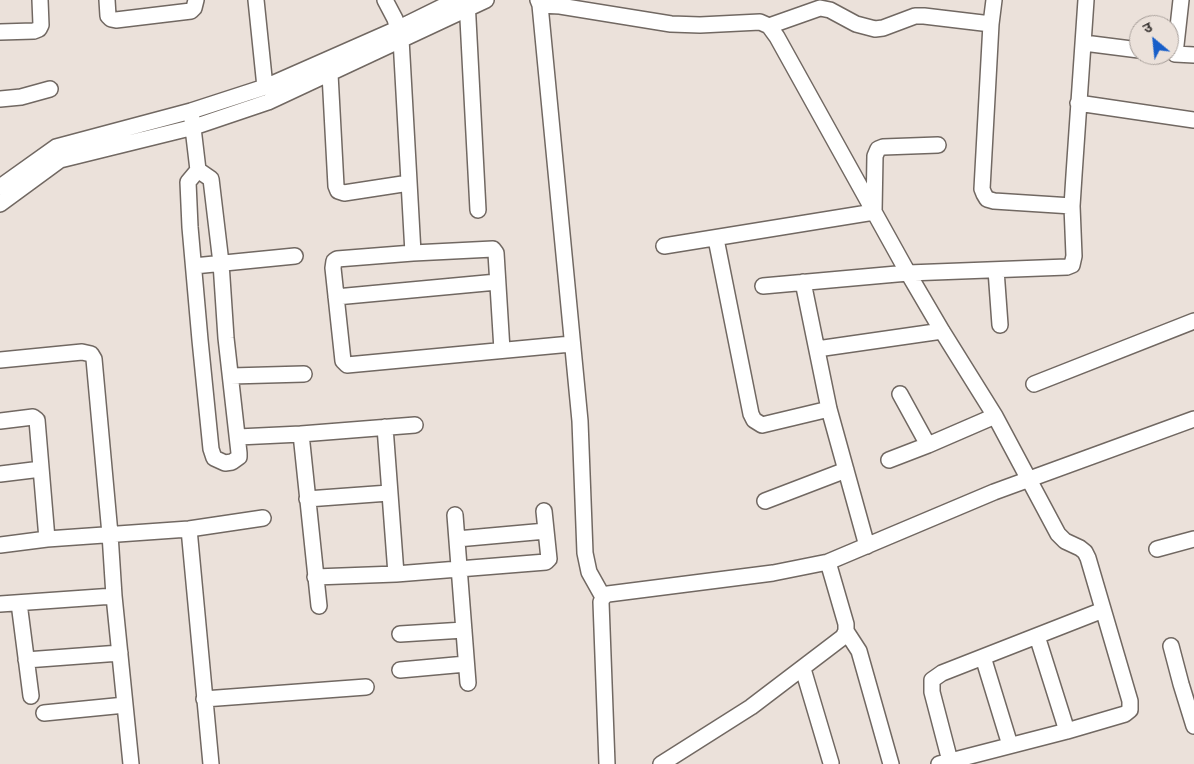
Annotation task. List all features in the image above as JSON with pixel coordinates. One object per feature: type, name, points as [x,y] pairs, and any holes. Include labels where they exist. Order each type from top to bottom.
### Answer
[{"type":"street","points":[[0,32],[34,31],[39,29],[41,25],[40,0]]},
{"type":"street","points":[[107,0],[108,16],[116,20],[191,11],[196,0]]},
{"type":"street","points":[[256,0],[265,87]]},
{"type":"street","points":[[385,0],[398,28]]},
{"type":"street","points":[[395,0],[413,253]]},
{"type":"street","points":[[0,187],[52,149],[61,145],[192,111],[265,87],[398,28],[464,3],[486,0]]},
{"type":"street","points":[[994,0],[990,24],[982,189],[988,199],[994,201],[1072,206]]},
{"type":"street","points":[[763,286],[908,273],[1067,267],[1072,265],[1074,256],[1072,206],[1086,0]]},
{"type":"street","points":[[1178,15],[1181,0]]},
{"type":"street","points":[[603,597],[589,572],[585,553],[580,421],[539,2],[671,24],[700,25],[760,22],[769,26],[777,37],[908,273],[995,416],[1058,534],[1064,541],[1085,552],[1088,558],[1130,701],[1130,710],[1125,714],[1067,731],[944,762],[932,692],[932,680],[942,673],[1103,610]]},
{"type":"street","points":[[464,3],[478,210]]},
{"type":"street","points":[[769,26],[828,5],[856,24],[875,29],[883,28],[915,16],[990,24]]},
{"type":"street","points":[[0,204],[60,160],[194,126],[268,102],[330,74],[398,28]]},
{"type":"street","points":[[1084,43],[1129,49]]},
{"type":"street","points":[[1179,54],[1194,55]]},
{"type":"street","points":[[330,74],[336,186],[338,191],[344,193],[409,183]]},
{"type":"street","points":[[0,98],[21,96],[50,89]]},
{"type":"street","points":[[0,106],[21,96]]},
{"type":"street","points":[[1078,103],[1194,120]]},
{"type":"street","points":[[192,111],[198,170],[188,182],[200,340],[211,449],[214,458],[225,463],[232,462],[238,457],[238,436],[226,338],[221,264],[211,179],[198,170]]},
{"type":"street","points":[[874,212],[875,156],[878,149],[883,147],[938,145]]},
{"type":"street","points":[[664,246],[874,212]]},
{"type":"street","points":[[716,239],[751,414],[754,420],[762,425],[829,409]]},
{"type":"street","points":[[502,350],[495,250],[491,248],[413,253],[337,259],[334,261],[332,268],[343,361],[347,365],[571,344]]},
{"type":"street","points":[[194,266],[295,256]]},
{"type":"street","points":[[996,270],[1000,325]]},
{"type":"street","points":[[336,297],[497,282]]},
{"type":"street","points":[[803,282],[829,409],[867,546]]},
{"type":"street","points":[[1034,384],[1194,321]]},
{"type":"street","points":[[817,349],[942,331]]},
{"type":"street","points":[[200,340],[226,338]]},
{"type":"street","points":[[0,360],[82,352],[91,354],[95,364],[114,596],[131,764]]},
{"type":"street","points":[[230,376],[304,374]]},
{"type":"street","points":[[900,394],[928,446]]},
{"type":"street","points":[[889,460],[928,446],[995,416]]},
{"type":"street","points":[[0,422],[36,418],[47,539]]},
{"type":"street","points":[[607,764],[601,602],[603,597],[608,594],[772,574],[828,562],[994,492],[1194,419]]},
{"type":"street","points":[[238,436],[301,434],[415,424]]},
{"type":"street","points":[[385,427],[396,574]]},
{"type":"street","points":[[301,434],[318,606]]},
{"type":"street","points":[[0,474],[41,469]]},
{"type":"street","points":[[766,502],[846,470]]},
{"type":"street","points":[[307,499],[389,493]]},
{"type":"street","points":[[315,577],[396,574],[546,562],[549,559],[544,511]]},
{"type":"street","points":[[455,515],[468,682]]},
{"type":"street","points":[[0,544],[188,529],[263,518]]},
{"type":"street","points":[[188,529],[211,764]]},
{"type":"street","points":[[457,539],[546,531]]},
{"type":"street","points":[[1157,549],[1194,539]]},
{"type":"street","points":[[828,562],[846,624],[846,631],[859,651],[891,764]]},
{"type":"street","points":[[0,604],[114,596]]},
{"type":"street","points":[[19,603],[30,696]]},
{"type":"street","points":[[400,634],[464,630]]},
{"type":"street","points":[[661,764],[752,708],[804,669],[842,637],[846,631]]},
{"type":"street","points":[[1037,636],[1067,731]]},
{"type":"street","points":[[1171,646],[1187,682],[1194,726]]},
{"type":"street","points":[[26,660],[120,653]]},
{"type":"street","points":[[983,658],[1010,745]]},
{"type":"street","points":[[400,670],[466,664]]},
{"type":"street","points":[[804,669],[831,763]]},
{"type":"street","points":[[204,699],[366,687]]},
{"type":"street","points":[[44,713],[125,705]]}]
